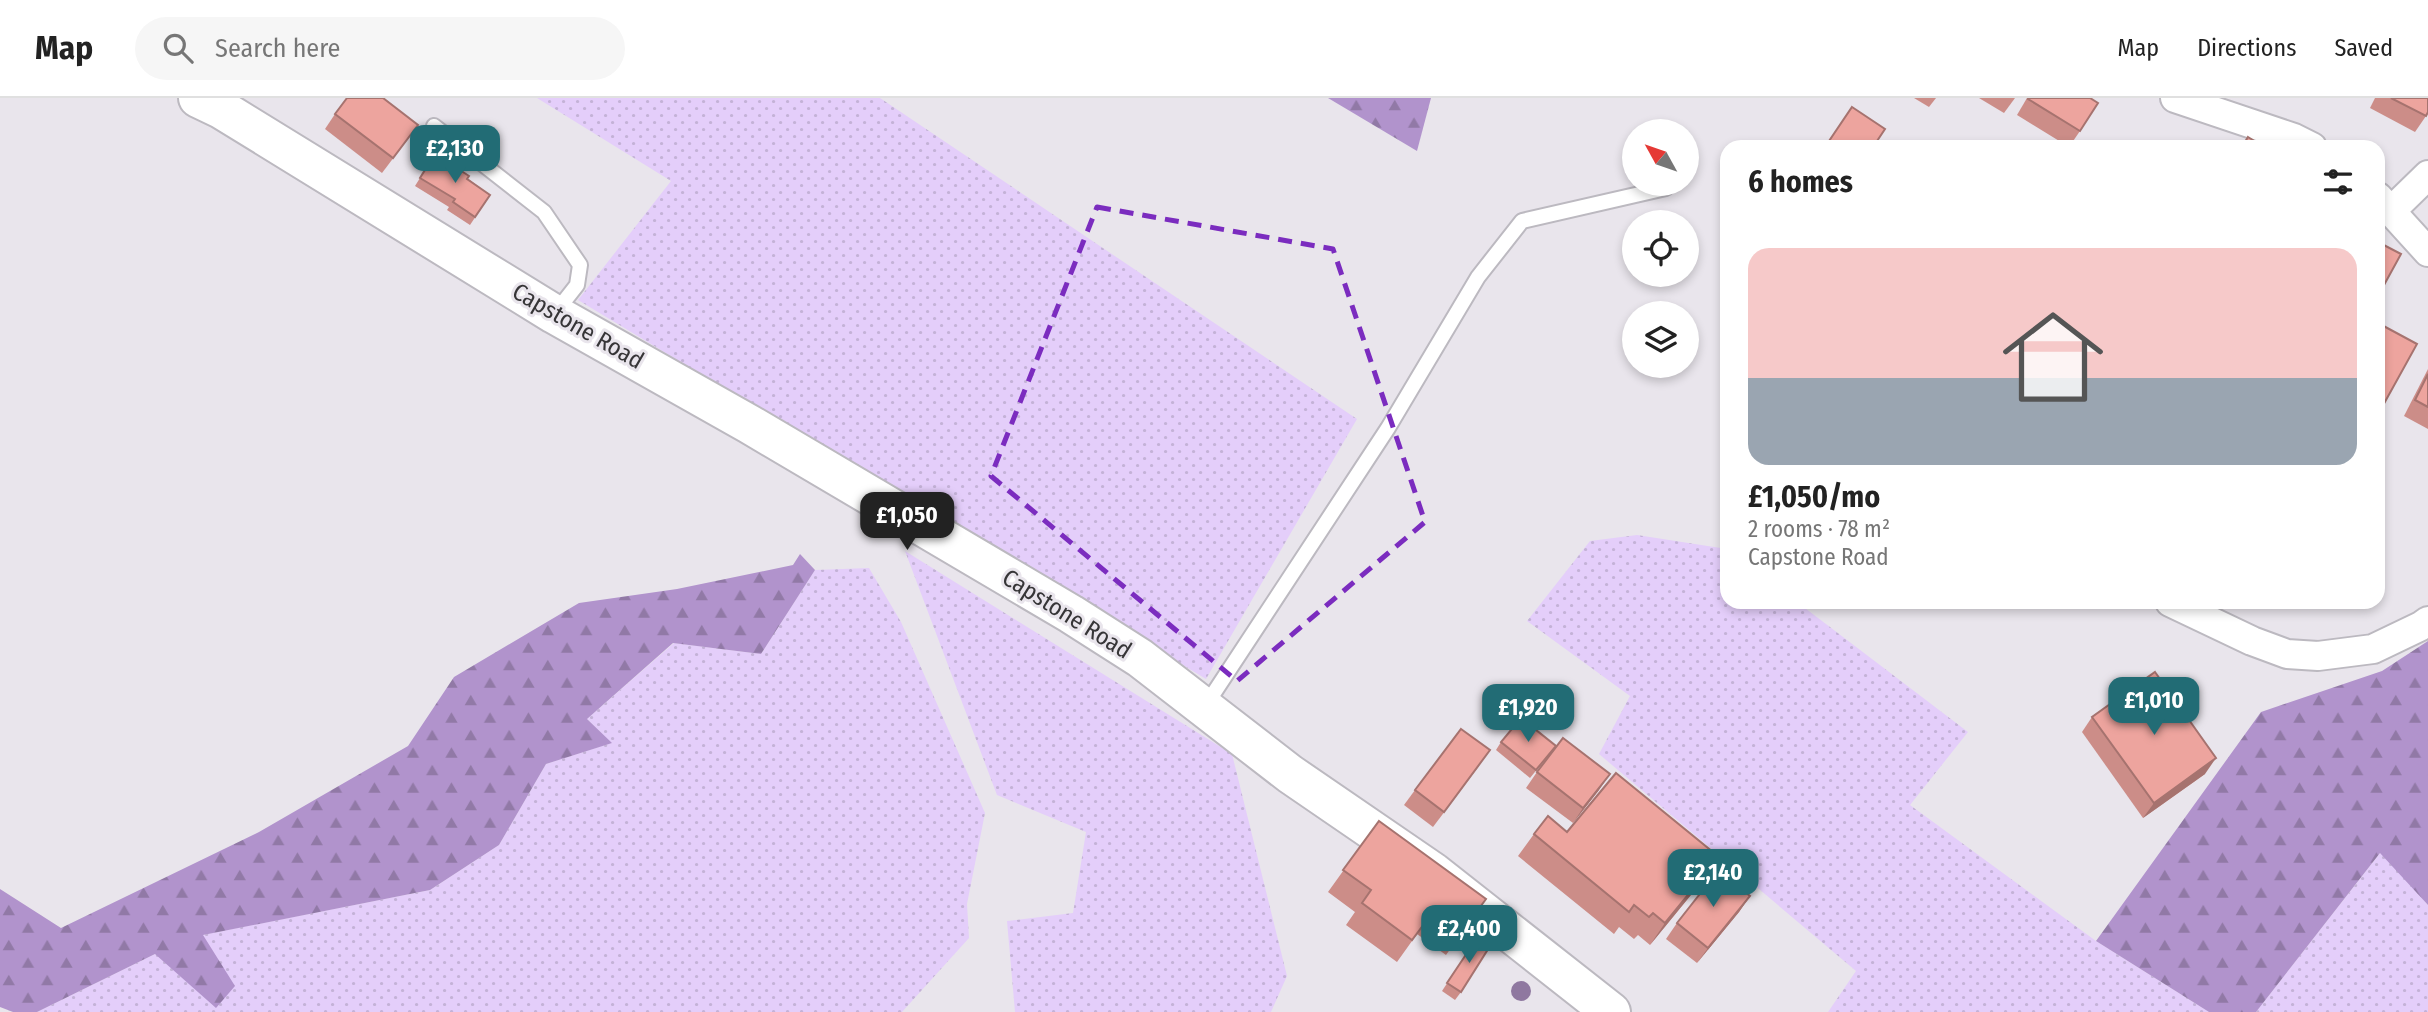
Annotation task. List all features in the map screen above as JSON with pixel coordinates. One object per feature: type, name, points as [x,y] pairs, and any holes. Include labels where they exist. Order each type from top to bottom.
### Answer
[{"type":"street","name":"Capstone Road","points":[[198,98],[221,109],[554,314],[760,431],[1071,614],[1140,658],[1290,775],[1433,872],[1611,1012]]},
{"type":"street","points":[[2175,98],[2297,140]]},
{"type":"street","points":[[2428,174],[2385,203],[2428,252]]},
{"type":"street","points":[[2184,609],[2287,654],[2318,656],[2373,649],[2425,624]]},
{"type":"lane","points":[[434,126],[544,212],[580,265],[577,285],[554,314]]},
{"type":"lane","points":[[1203,709],[1388,428],[1478,277],[1522,221],[1631,196]]},
{"type":"highlighted area","points":[[1097,207],[1333,249],[1425,522],[1237,681],[991,476]]},
{"type":"shaded area","points":[[537,98],[880,98],[1357,419],[1206,679],[578,300],[671,181]]},
{"type":"shaded area","points":[[1637,535],[1720,548],[1720,609],[1806,609],[1968,732],[1910,805],[2096,941],[2209,1012],[1828,1012],[1856,971],[1599,754],[1630,696],[1527,621],[1590,541]]},
{"type":"shaded area","points":[[905,551],[1232,754],[1287,976],[1271,1012],[1015,1012],[1007,921],[1073,913],[1086,832],[997,795]]},
{"type":"shaded area","points":[[869,568],[901,622],[985,813],[967,904],[969,938],[902,1012],[37,1012],[155,954],[234,986],[202,935],[430,890],[499,845],[546,764],[611,743],[587,719],[674,643],[761,654],[815,570]]},
{"type":"shaded area","points":[[2381,852],[2428,905],[2428,1012],[2256,1012]]},
{"type":"green space","points":[[1328,98],[1431,98],[1417,151]]},
{"type":"green space","points":[[800,554],[815,570],[761,654],[673,643],[587,719],[612,743],[546,764],[499,845],[430,890],[203,935],[235,986],[216,1008],[155,954],[37,1012],[13,1012],[0,1007],[0,889],[61,928],[259,832],[408,746],[454,677],[579,603],[677,589],[793,565]]},
{"type":"green space","points":[[2428,641],[2428,905],[2380,853],[2256,1012],[2209,1012],[2096,941],[2261,712],[2382,671]]},
{"type":"building","points":[[347,98],[383,98],[418,125],[393,158],[335,114]]},
{"type":"building","points":[[2029,98],[2090,98],[2098,103],[2080,131]]},
{"type":"building","points":[[2391,98],[2428,98],[2428,112],[2426,116]]},
{"type":"building","points":[[1852,107],[1885,129],[1878,140],[1830,140]]},
{"type":"building","points":[[435,154],[469,176],[467,179],[490,195],[475,217],[453,202],[455,199],[420,178]]},
{"type":"building","points":[[2385,246],[2401,254],[2385,283]]},
{"type":"building","points":[[2385,327],[2417,344],[2385,402]]},
{"type":"building","points":[[2428,374],[2428,407],[2415,400]]},
{"type":"building","points":[[2155,672],[2216,758],[2154,803],[2092,717]]},
{"type":"building","points":[[1521,718],[1556,746],[1536,770],[1501,742]]},
{"type":"building","points":[[1461,729],[1490,750],[1444,812],[1415,790]]},
{"type":"building","points":[[1563,738],[1610,774],[1583,808],[1537,772]]},
{"type":"building","points":[[1616,773],[1719,857],[1665,923],[1653,913],[1649,917],[1634,905],[1629,912],[1534,834],[1548,816],[1567,832]]},
{"type":"building","points":[[1379,821],[1486,899],[1461,933],[1433,912],[1412,940],[1362,903],[1371,890],[1343,870]]},
{"type":"building","points":[[1718,871],[1750,896],[1708,948],[1677,923]]},
{"type":"building","points":[[1477,938],[1490,946],[1461,992],[1447,983]]}]
